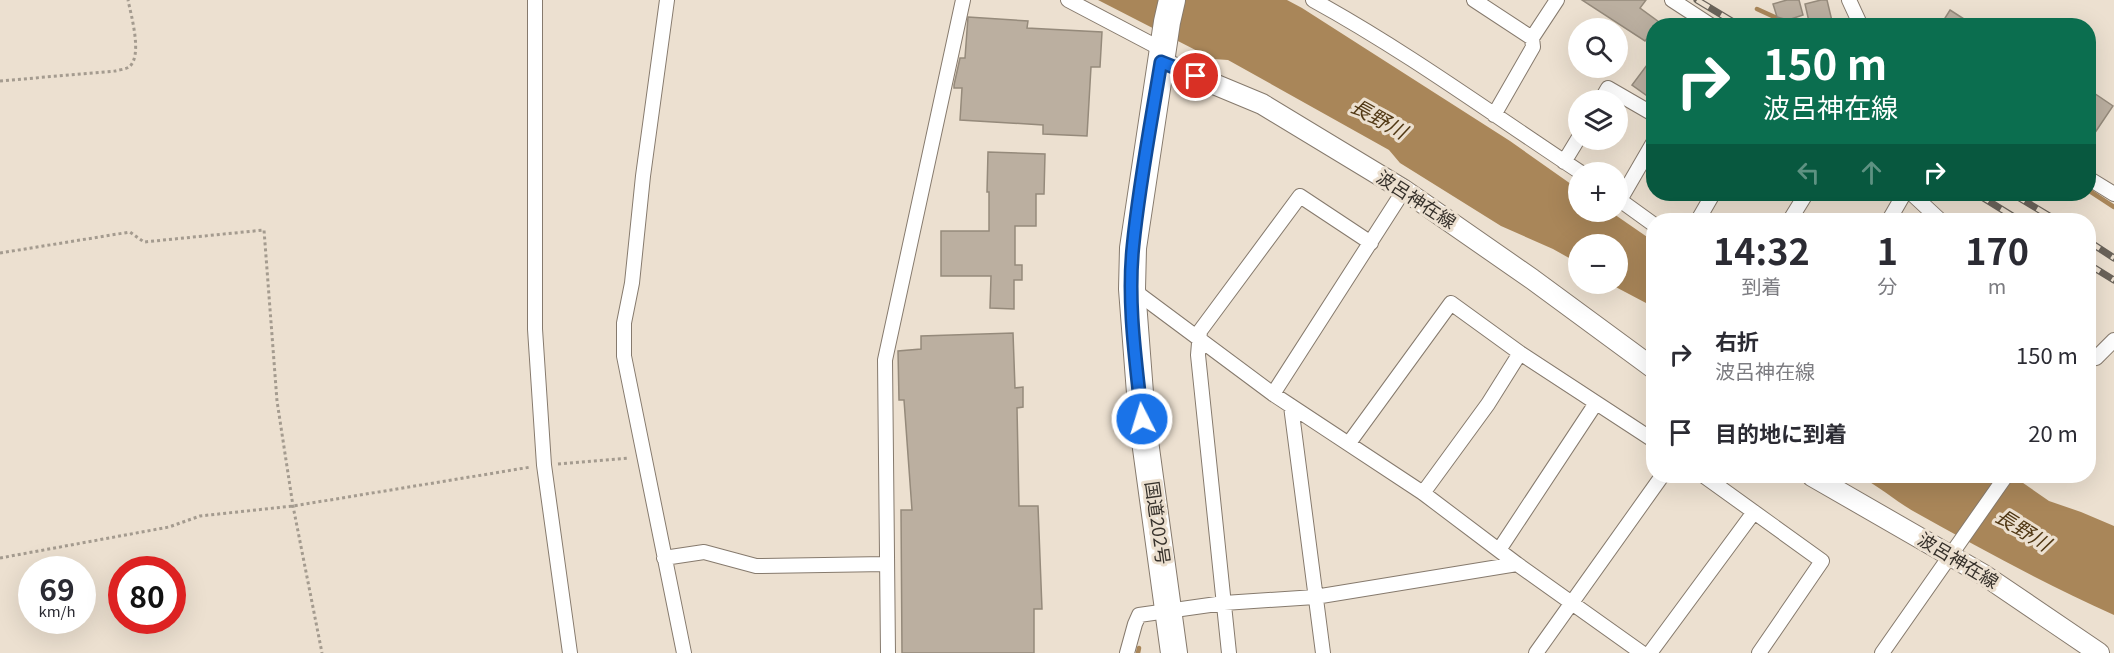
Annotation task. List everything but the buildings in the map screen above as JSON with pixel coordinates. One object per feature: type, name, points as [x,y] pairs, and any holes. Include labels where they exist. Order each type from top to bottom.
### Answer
[{"type":"highway","name":"国道202号","points":[[1172,0],[1133,248],[1132,289],[1142,419],[1174,653]]},
{"type":"main road","name":"波呂神在線","points":[[1162,56],[1262,104],[1404,190],[1532,279],[1646,363]]},
{"type":"main road","name":"波呂神在線","points":[[1824,483],[1984,575],[2099,653]]},
{"type":"street","points":[[535,0],[535,329],[544,465],[570,653]]},
{"type":"street","points":[[667,0],[643,176],[632,284],[624,323],[624,356],[684,653]]},
{"type":"street","points":[[888,653],[885,360],[963,0]]},
{"type":"street","points":[[1068,0],[1162,56]]},
{"type":"street","points":[[1313,0],[1352,22],[1568,164]]},
{"type":"street","points":[[1474,0],[1532,38]]},
{"type":"street","points":[[1494,115],[1533,47],[1532,38],[1557,0]]},
{"type":"street","points":[[1672,0],[1700,18]]},
{"type":"street","points":[[1849,0],[1857,18]]},
{"type":"street","points":[[1628,100],[1646,110]]},
{"type":"street","points":[[1564,162],[1571,150]]},
{"type":"street","points":[[1628,183],[1646,154]]},
{"type":"street","points":[[2096,183],[2114,194]]},
{"type":"street","points":[[1273,394],[1404,190]]},
{"type":"street","points":[[1229,653],[1198,355],[1200,331],[1300,196],[1371,243]]},
{"type":"street","points":[[1920,201],[1932,213]]},
{"type":"street","points":[[1628,206],[1646,219]]},
{"type":"street","points":[[1132,289],[1273,394],[1423,493],[1517,564],[1642,653]]},
{"type":"street","points":[[1349,443],[1451,303],[1520,353],[1646,435]]},
{"type":"street","points":[[2096,358],[2114,340]]},
{"type":"street","points":[[1423,493],[1488,404],[1520,353]]},
{"type":"street","points":[[1499,550],[1596,403]]},
{"type":"street","points":[[1291,406],[1323,653]]},
{"type":"street","points":[[1536,653],[1657,483]]},
{"type":"street","points":[[1714,483],[1822,561],[1759,653]]},
{"type":"street","points":[[1881,653],[2001,483]]},
{"type":"street","points":[[1650,653],[1754,512]]},
{"type":"street","points":[[664,558],[704,552],[756,566],[886,564]]},
{"type":"street","points":[[1127,653],[1139,615],[1224,603],[1315,597],[1517,564]]},
{"type":"path","points":[[0,81],[115,71],[129,67],[137,50],[128,0]]},
{"type":"path","points":[[0,253],[130,232],[144,242],[264,230],[277,401],[293,506],[321,653]]},
{"type":"path","points":[[0,558],[169,527],[200,516],[293,506],[544,465],[643,456]]},
{"type":"water","name":"長野川","points":[[1098,0],[1287,0],[1302,8],[1510,141],[1568,182],[1568,222],[1625,222],[1646,236],[1646,303],[1628,294],[1628,234],[1568,234],[1568,257],[1501,226],[1400,163],[1389,150],[1228,60],[1213,59]]},
{"type":"water","name":"長野川","points":[[1871,483],[2023,483],[2049,501],[2114,526],[2114,615],[2037,578],[1913,511]]},
{"type":"waterway","points":[[1757,9],[1777,18]]},
{"type":"waterway","points":[[2096,195],[2114,207]]},
{"type":"waterway","points":[[1138,653],[1139,648]]},
{"type":"railway","points":[[1697,0],[1727,18]]},
{"type":"railway","points":[[1988,201],[2008,213]]},
{"type":"railway","points":[[2025,201],[2044,213]]},
{"type":"railway","points":[[2096,246],[2114,258]]},
{"type":"railway","points":[[2096,269],[2114,280]]},
{"type":"route","points":[[1142,419],[1134,340],[1133,248],[1161,62],[1196,76]]}]
